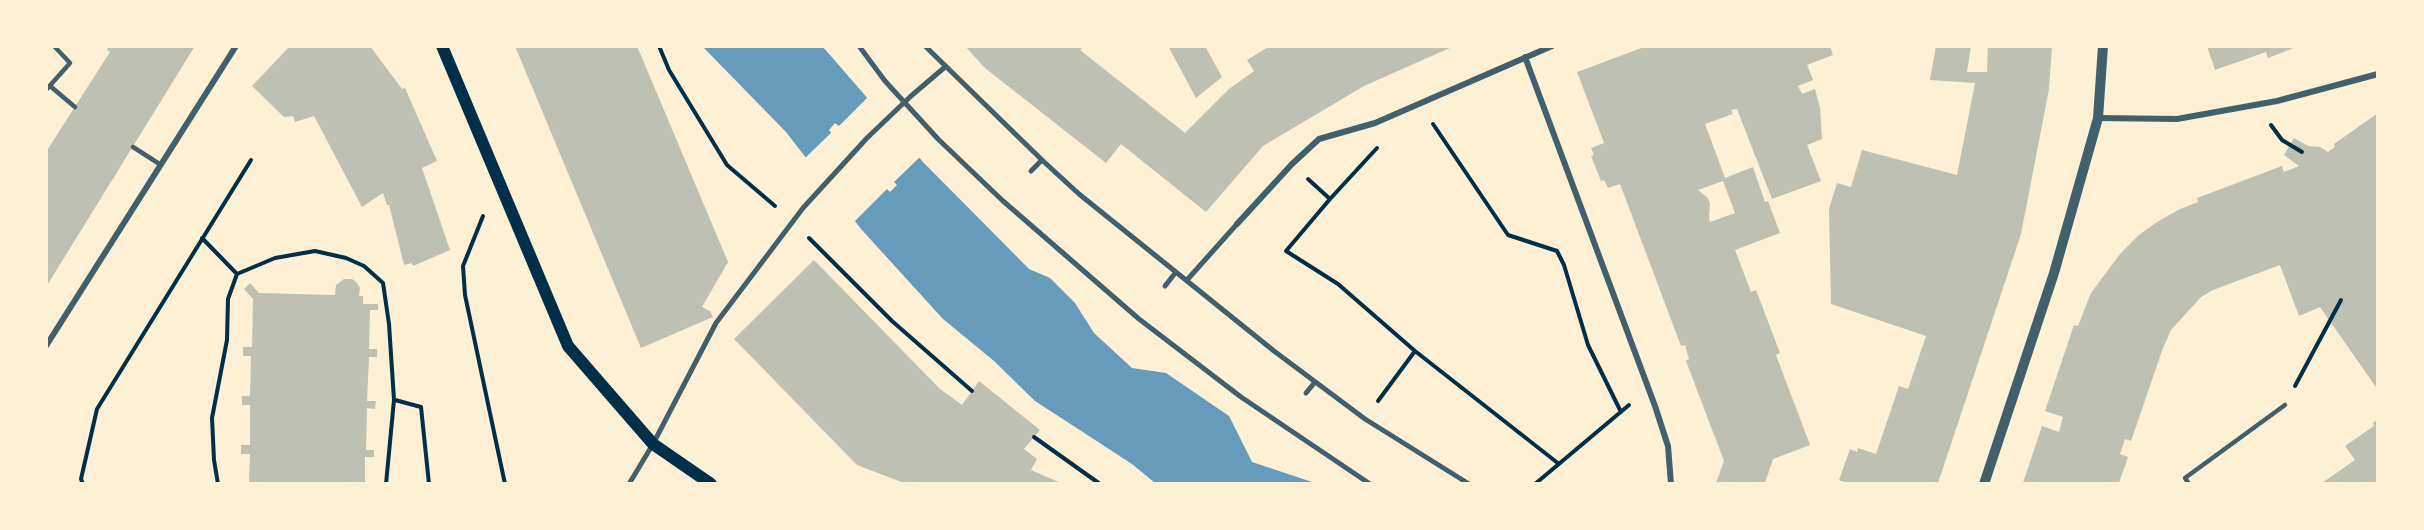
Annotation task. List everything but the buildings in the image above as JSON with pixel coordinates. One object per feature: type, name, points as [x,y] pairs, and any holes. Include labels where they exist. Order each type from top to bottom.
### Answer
[{"type":"main road","points":[[442,46],[568,346],[653,444],[711,483]]},
{"type":"street","points":[[46,346],[236,46]]},
{"type":"street","points":[[858,46],[885,81],[938,139],[1003,201],[1139,319],[1250,403],[1370,483]]},
{"type":"street","points":[[925,46],[1042,160],[1176,272],[1365,419],[1469,483]]},
{"type":"street","points":[[1187,280],[1292,164],[1318,139],[1375,123],[1552,46]]},
{"type":"street","points":[[1984,483],[2054,273],[2098,118],[2103,46]]},
{"type":"street","points":[[1525,57],[1668,446],[1671,483]]},
{"type":"street","points":[[629,483],[653,444],[716,323],[803,208],[867,138],[945,67]]},
{"type":"street","points":[[2098,118],[2178,118],[2256,105],[2378,74]]},
{"type":"street","points":[[1031,171],[1042,160]]},
{"type":"street","points":[[1165,286],[1176,272]]},
{"type":"street","points":[[1306,393],[1315,382]]},
{"type":"lane","points":[[54,46],[70,63],[48,88],[75,107]]},
{"type":"lane","points":[[133,147],[161,165]]},
{"type":"lane","points":[[2189,483],[2185,478],[2285,405]]},
{"type":"path","points":[[658,46],[669,70],[727,165],[794,222],[892,321],[972,391]]},
{"type":"path","points":[[1419,104],[1508,235],[1557,251],[1564,265],[1588,345],[1621,412]]},
{"type":"path","points":[[2256,105],[2282,140],[2302,152]]},
{"type":"path","points":[[1424,128],[1433,124]]},
{"type":"path","points":[[1387,144],[1378,147],[1286,251],[1338,284],[1415,351],[1559,464]]},
{"type":"path","points":[[83,483],[81,479],[97,410],[251,160]]},
{"type":"path","points":[[498,178],[463,266],[465,295],[505,483]]},
{"type":"path","points":[[202,238],[237,274]]},
{"type":"path","points":[[218,483],[213,460],[212,418],[227,340],[228,299],[237,274],[275,258],[315,251],[346,258],[364,266],[383,283],[389,324],[394,400],[386,483]]},
{"type":"path","points":[[2285,405],[2341,300]]},
{"type":"path","points":[[1365,419],[1415,351]]},
{"type":"path","points":[[1535,483],[1648,390]]},
{"type":"path","points":[[394,400],[421,407],[429,483]]},
{"type":"path","points":[[1034,437],[1100,483]]},
{"type":"water","points":[[703,47],[823,47],[923,162],[1029,269],[1050,278],[1075,303],[1094,333],[1132,368],[1166,373],[1229,416],[1252,462],[1315,483],[1155,483],[1132,464],[1035,401],[994,361],[943,319],[861,229],[786,132]]},
{"type":"pier","points":[[870,95],[922,155],[894,182],[897,185],[890,192],[887,189],[853,223],[803,160],[831,133],[829,130],[835,123],[839,126]]}]
